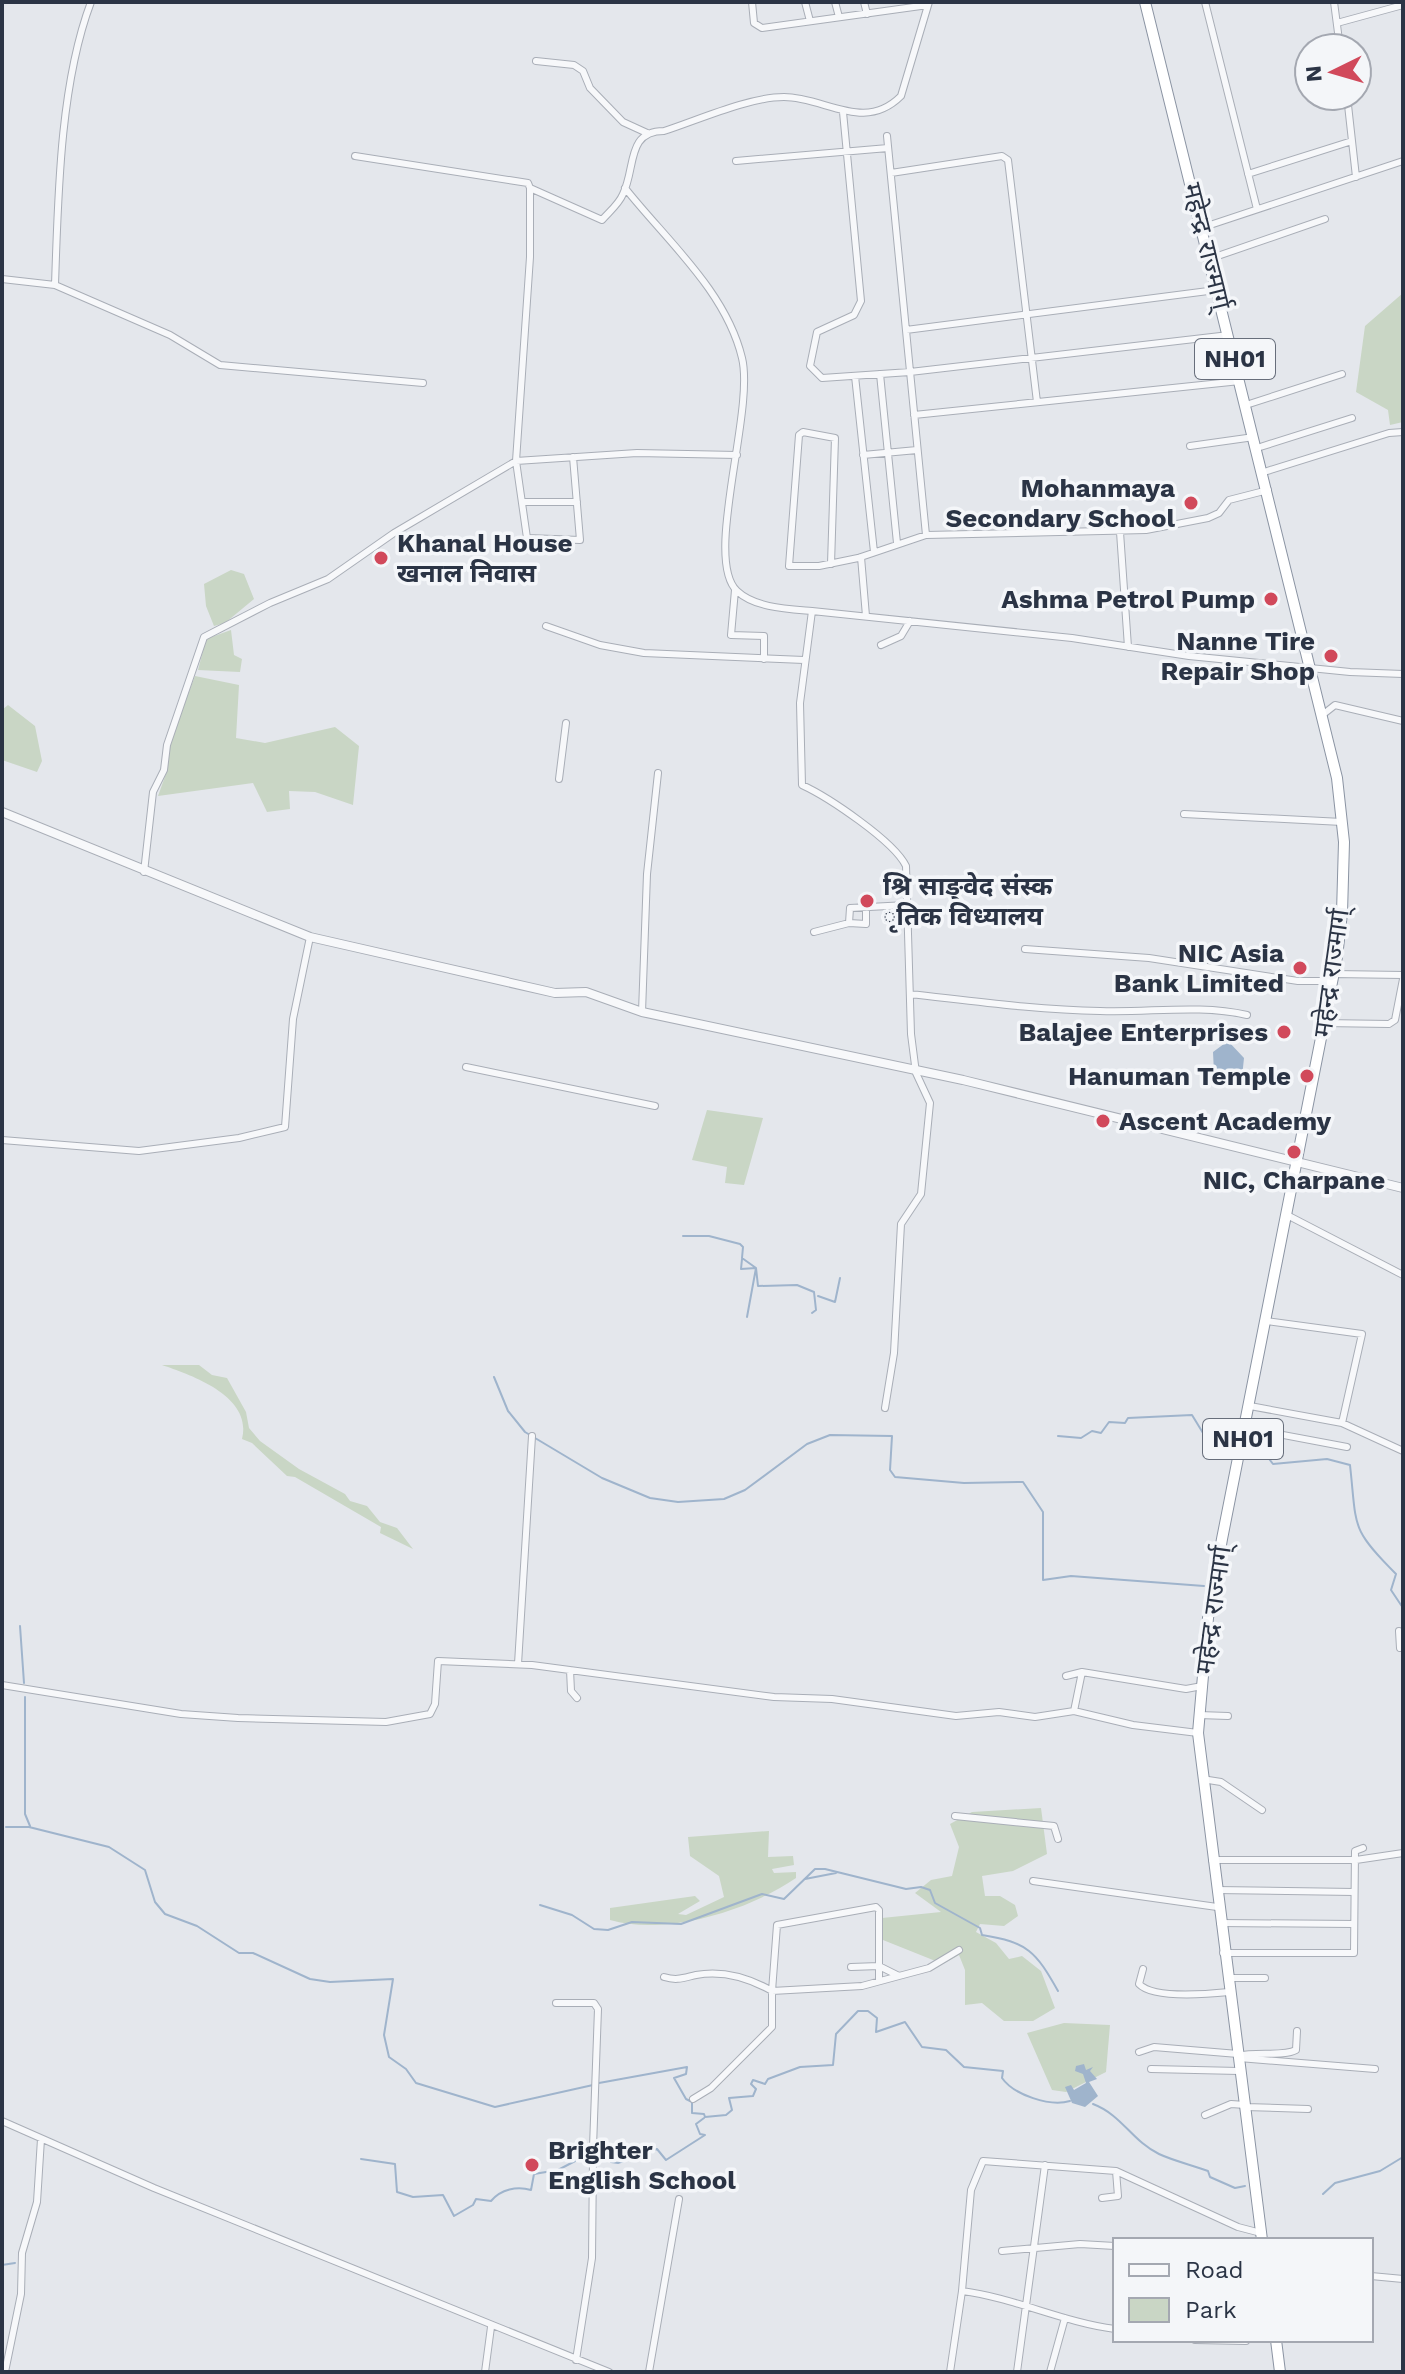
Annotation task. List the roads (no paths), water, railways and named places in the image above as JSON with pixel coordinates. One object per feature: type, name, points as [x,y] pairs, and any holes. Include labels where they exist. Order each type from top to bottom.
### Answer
[{"type":"highway","name":"महेन्द्र राज्मार्ग्","points":[[1145,2],[1264,472],[1337,778],[1342,822],[1342,913],[1333,977],[1208,1618],[1199,1715],[1202,1779],[1217,1907],[1262,2236]]},
{"type":"highway","points":[[1276,2342],[1280,2372]]},
{"type":"street","points":[[55,285],[64,131],[78,57],[76,42],[91,2]]},
{"type":"street","points":[[530,188],[602,220],[625,188],[635,142],[647,133],[786,97],[843,112],[872,113],[890,106],[901,96],[928,4],[762,28],[754,23],[752,2]]},
{"type":"street","points":[[805,2],[810,21]]},
{"type":"street","points":[[835,2],[839,17]]},
{"type":"street","points":[[864,2],[867,14]]},
{"type":"street","points":[[893,2],[896,10]]},
{"type":"street","points":[[1205,2],[1257,209]]},
{"type":"street","points":[[1334,2],[1338,32]]},
{"type":"street","points":[[1337,23],[1403,5]]},
{"type":"street","points":[[536,61],[574,65],[583,71],[590,88],[623,122],[647,133]]},
{"type":"street","points":[[843,112],[861,301],[854,315],[817,332],[810,366],[822,378],[910,372],[1229,335]]},
{"type":"street","points":[[1349,112],[1356,177]]},
{"type":"street","points":[[887,136],[926,535]]},
{"type":"street","points":[[1248,174],[1352,141]]},
{"type":"street","points":[[736,161],[888,148]]},
{"type":"street","points":[[355,156],[448,168],[459,174],[528,183],[530,257],[516,461],[527,538],[580,540],[573,457]]},
{"type":"street","points":[[891,173],[1006,157],[1037,402]]},
{"type":"street","points":[[1201,228],[1403,161]]},
{"type":"street","points":[[625,188],[705,284],[742,356],[746,387],[723,549],[735,590],[731,635],[764,636],[764,659]]},
{"type":"street","points":[[1209,259],[1325,219]]},
{"type":"street","points":[[2,279],[55,285],[170,335],[220,365],[423,383]]},
{"type":"street","points":[[906,330],[1026,312],[1217,290]]},
{"type":"street","points":[[880,374],[897,543]]},
{"type":"street","points":[[1246,405],[1342,374]]},
{"type":"street","points":[[855,376],[874,552]]},
{"type":"street","points":[[914,415],[1240,381]]},
{"type":"street","points":[[1190,446],[1256,442],[1352,418]]},
{"type":"street","points":[[831,564],[835,438],[803,432],[799,435],[789,566],[831,564],[926,535],[1120,532],[1208,518],[1219,513],[1229,500],[1268,490]]},
{"type":"street","points":[[1264,472],[1389,433],[1403,432]]},
{"type":"street","points":[[863,455],[917,450]]},
{"type":"street","points":[[144,872],[153,792],[164,770],[167,745],[204,637],[270,603],[328,579],[394,533],[516,461],[651,453],[737,455]]},
{"type":"street","points":[[522,502],[577,502]]},
{"type":"street","points":[[1120,532],[1128,647]]},
{"type":"street","points":[[861,557],[866,616]]},
{"type":"street","points":[[735,590],[779,608],[1310,667],[1403,674]]},
{"type":"street","points":[[812,611],[800,703],[802,785],[821,794],[893,847],[906,866],[916,1073],[930,1103],[921,1194],[901,1224],[894,1353],[885,1408]]},
{"type":"street","points":[[881,645],[901,636],[910,621]]},
{"type":"street","points":[[546,626],[600,645],[644,653],[804,660]]},
{"type":"street","points":[[1321,716],[1335,705],[1403,721]]},
{"type":"street","points":[[559,779],[566,723]]},
{"type":"street","points":[[642,1012],[647,874],[658,773]]},
{"type":"street","points":[[2,812],[310,937],[555,993],[586,992],[642,1012],[916,1073],[963,1080],[1403,1188]]},
{"type":"street","points":[[1184,814],[1342,822]]},
{"type":"street","points":[[849,923],[850,908],[907,905]]},
{"type":"street","points":[[814,932],[849,923],[866,924],[866,906]]},
{"type":"street","points":[[2,1140],[139,1151],[239,1138],[285,1127],[293,1019],[310,937]]},
{"type":"street","points":[[1025,949],[1149,958],[1298,981],[1333,977],[1403,977],[1395,1020],[1389,1024],[1324,1023]]},
{"type":"street","points":[[910,994],[1020,1007],[1100,1012],[1215,1008],[1247,1015]]},
{"type":"street","points":[[466,1067],[655,1106]]},
{"type":"street","points":[[1287,1215],[1403,1275]]},
{"type":"street","points":[[1266,1321],[1362,1334],[1342,1423]]},
{"type":"street","points":[[1250,1406],[1342,1423],[1403,1451]]},
{"type":"street","points":[[1246,1428],[1347,1447]]},
{"type":"street","points":[[518,1664],[532,1436]]},
{"type":"street","points":[[1399,1631],[1400,1648]]},
{"type":"street","points":[[2,1685],[181,1714],[311,1722],[386,1722],[430,1714],[435,1704],[438,1661],[518,1664],[956,1716],[999,1712],[1035,1717],[1074,1711],[1133,1725],[1198,1733]]},
{"type":"street","points":[[570,1670],[571,1691],[577,1698]]},
{"type":"street","points":[[1074,1711],[1082,1672]]},
{"type":"street","points":[[1066,1676],[1082,1672],[1186,1689],[1202,1686]]},
{"type":"street","points":[[1199,1715],[1228,1716]]},
{"type":"street","points":[[1202,1779],[1221,1782],[1262,1810]]},
{"type":"street","points":[[955,1816],[1054,1826],[1058,1839]]},
{"type":"street","points":[[1223,1953],[1354,1953],[1355,1851],[1363,1848]]},
{"type":"street","points":[[1212,1860],[1356,1860],[1403,1853]]},
{"type":"street","points":[[1033,1881],[1217,1907]]},
{"type":"street","points":[[1216,1890],[1354,1892]]},
{"type":"street","points":[[693,2099],[711,2088],[772,2027],[775,1932],[781,1922],[876,1907],[879,1910],[879,1981]]},
{"type":"street","points":[[1220,1923],[1354,1924]]},
{"type":"street","points":[[664,1977],[680,1980],[708,1974],[749,1978],[772,1991],[862,1986],[929,1968],[959,1950]]},
{"type":"street","points":[[851,1967],[879,1966],[899,1976]]},
{"type":"street","points":[[1143,1969],[1139,1984],[1147,1990],[1199,1995],[1229,1992]]},
{"type":"street","points":[[1227,1978],[1265,1978]]},
{"type":"street","points":[[556,2003],[594,2003],[598,2009],[593,2147]]},
{"type":"street","points":[[1238,2056],[1262,2051],[1291,2053],[1296,2050],[1297,2031]]},
{"type":"street","points":[[1139,2052],[1154,2047],[1375,2069]]},
{"type":"street","points":[[1151,2069],[1239,2071]]},
{"type":"street","points":[[1205,2115],[1231,2104],[1308,2109]]},
{"type":"street","points":[[2,2121],[491,2327],[609,2372]]},
{"type":"street","points":[[5,2372],[21,2294],[22,2253],[37,2202],[41,2139]]},
{"type":"street","points":[[576,2360],[592,2258],[593,2158]]},
{"type":"street","points":[[950,2372],[962,2291],[971,2190],[983,2161],[1116,2171],[1262,2236]]},
{"type":"street","points":[[1017,2372],[1045,2165]]},
{"type":"street","points":[[1102,2198],[1118,2196],[1116,2171]]},
{"type":"street","points":[[649,2372],[679,2199]]},
{"type":"street","points":[[1002,2251],[1080,2244],[1113,2246]]},
{"type":"street","points":[[1373,2276],[1403,2279]]},
{"type":"street","points":[[962,2291],[1113,2329]]},
{"type":"street","points":[[1050,2372],[1065,2318]]},
{"type":"street","points":[[485,2372],[491,2327]]},
{"type":"water","points":[[1228,1041],[1244,1058],[1242,1077],[1235,1081],[1214,1073],[1213,1052]]},
{"type":"water","points":[[1084,2064],[1086,2070],[1093,2067],[1090,2071],[1097,2079],[1089,2082],[1098,2096],[1085,2107],[1072,2103],[1065,2087],[1071,2085],[1074,2090],[1086,2083],[1083,2074],[1075,2071],[1076,2066]]},
{"type":"waterway","points":[[683,1236],[709,1236],[740,1244],[743,1247],[742,1258],[756,1268],[758,1286],[797,1285],[814,1292],[816,1310],[812,1313]]},
{"type":"waterway","points":[[742,1259],[741,1269],[756,1268],[747,1317]]},
{"type":"waterway","points":[[818,1296],[835,1302],[840,1278]]},
{"type":"waterway","points":[[494,1377],[508,1411],[525,1432],[602,1478],[650,1498],[678,1502],[724,1499],[745,1490],[807,1444],[830,1435],[892,1436],[890,1470],[895,1477],[964,1483],[1023,1482],[1043,1512],[1043,1580],[1071,1576],[1204,1586]]},
{"type":"waterway","points":[[1058,1436],[1081,1438],[1092,1431],[1101,1433],[1109,1422],[1125,1423],[1128,1418],[1192,1415],[1203,1433],[1233,1431],[1240,1426]]},
{"type":"waterway","points":[[1248,1421],[1262,1425],[1262,1428]]},
{"type":"waterway","points":[[1263,1435],[1266,1455],[1273,1464],[1327,1459],[1350,1465],[1358,1526],[1370,1546],[1396,1574],[1391,1590],[1403,1608]]},
{"type":"waterway","points":[[20,1626],[24,1683]]},
{"type":"waterway","points":[[25,1697],[25,1814],[30,1826]]},
{"type":"waterway","points":[[6,1827],[29,1827],[109,1847],[145,1870],[155,1902],[165,1914],[197,1926],[239,1953],[253,1953],[310,1979],[330,1982],[393,1979],[384,2035],[389,2057],[406,2069],[416,2083],[495,2107],[593,2085]]},
{"type":"waterway","points":[[540,1905],[572,1915],[594,1929],[608,1930],[632,1922],[681,1924],[762,1894],[784,1899],[815,1869],[825,1869],[906,1889],[921,1887],[930,1890],[935,1903],[980,1928],[982,1935],[1010,1941],[1029,1951],[1058,1991]]},
{"type":"waterway","points":[[805,1879],[836,1873]]},
{"type":"waterway","points":[[599,2083],[687,2067],[686,2074],[674,2078],[686,2099],[692,2102],[692,2113],[704,2114],[705,2117],[726,2115],[732,2110],[729,2098],[753,2096],[756,2089],[751,2084],[753,2080],[765,2084],[768,2079],[800,2067],[833,2065],[836,2034],[858,2011],[868,2011],[877,2018],[876,2032],[905,2022],[922,2047],[946,2050],[964,2067],[1003,2071],[1002,2078],[1008,2084],[1033,2098],[1070,2101]]},
{"type":"waterway","points":[[1093,2104],[1112,2115],[1159,2154],[1208,2171],[1210,2177],[1235,2188],[1245,2186]]},
{"type":"waterway","points":[[361,2159],[395,2164],[397,2192],[413,2197],[443,2195],[454,2216],[473,2205],[476,2199],[491,2201],[510,2190],[531,2190],[534,2174],[558,2170],[598,2149],[605,2149],[611,2162],[618,2163],[657,2149],[666,2160],[705,2135],[700,2134],[696,2124],[704,2118]]},
{"type":"waterway","points":[[1323,2194],[1335,2183],[1380,2171],[1403,2157]]},
{"type":"waterway","points":[[2,2265],[15,2263]]},
{"type":"place","name":"Mohanmaya Secondary School","points":[[1191,503]]},
{"type":"place","name":"Khanal House खनाल निवास","points":[[381,558]]},
{"type":"place","name":"Ashma Petrol Pump","points":[[1271,599]]},
{"type":"place","name":"Nanne Tire Repair Shop","points":[[1331,656]]},
{"type":"place","name":"श्रि साङ्वेद संस्क ृतिक विध्यालय","points":[[867,901]]},
{"type":"place","name":"NIC Asia Bank Limited","points":[[1300,968]]},
{"type":"place","name":"Balajee Enterprises","points":[[1284,1032]]},
{"type":"place","name":"Hanuman Temple","points":[[1307,1076]]},
{"type":"place","name":"Ascent Academy","points":[[1103,1121]]},
{"type":"place","name":"NIC, Charpane","points":[[1294,1152]]},
{"type":"place","name":"Brighter English School","points":[[532,2165]]}]
